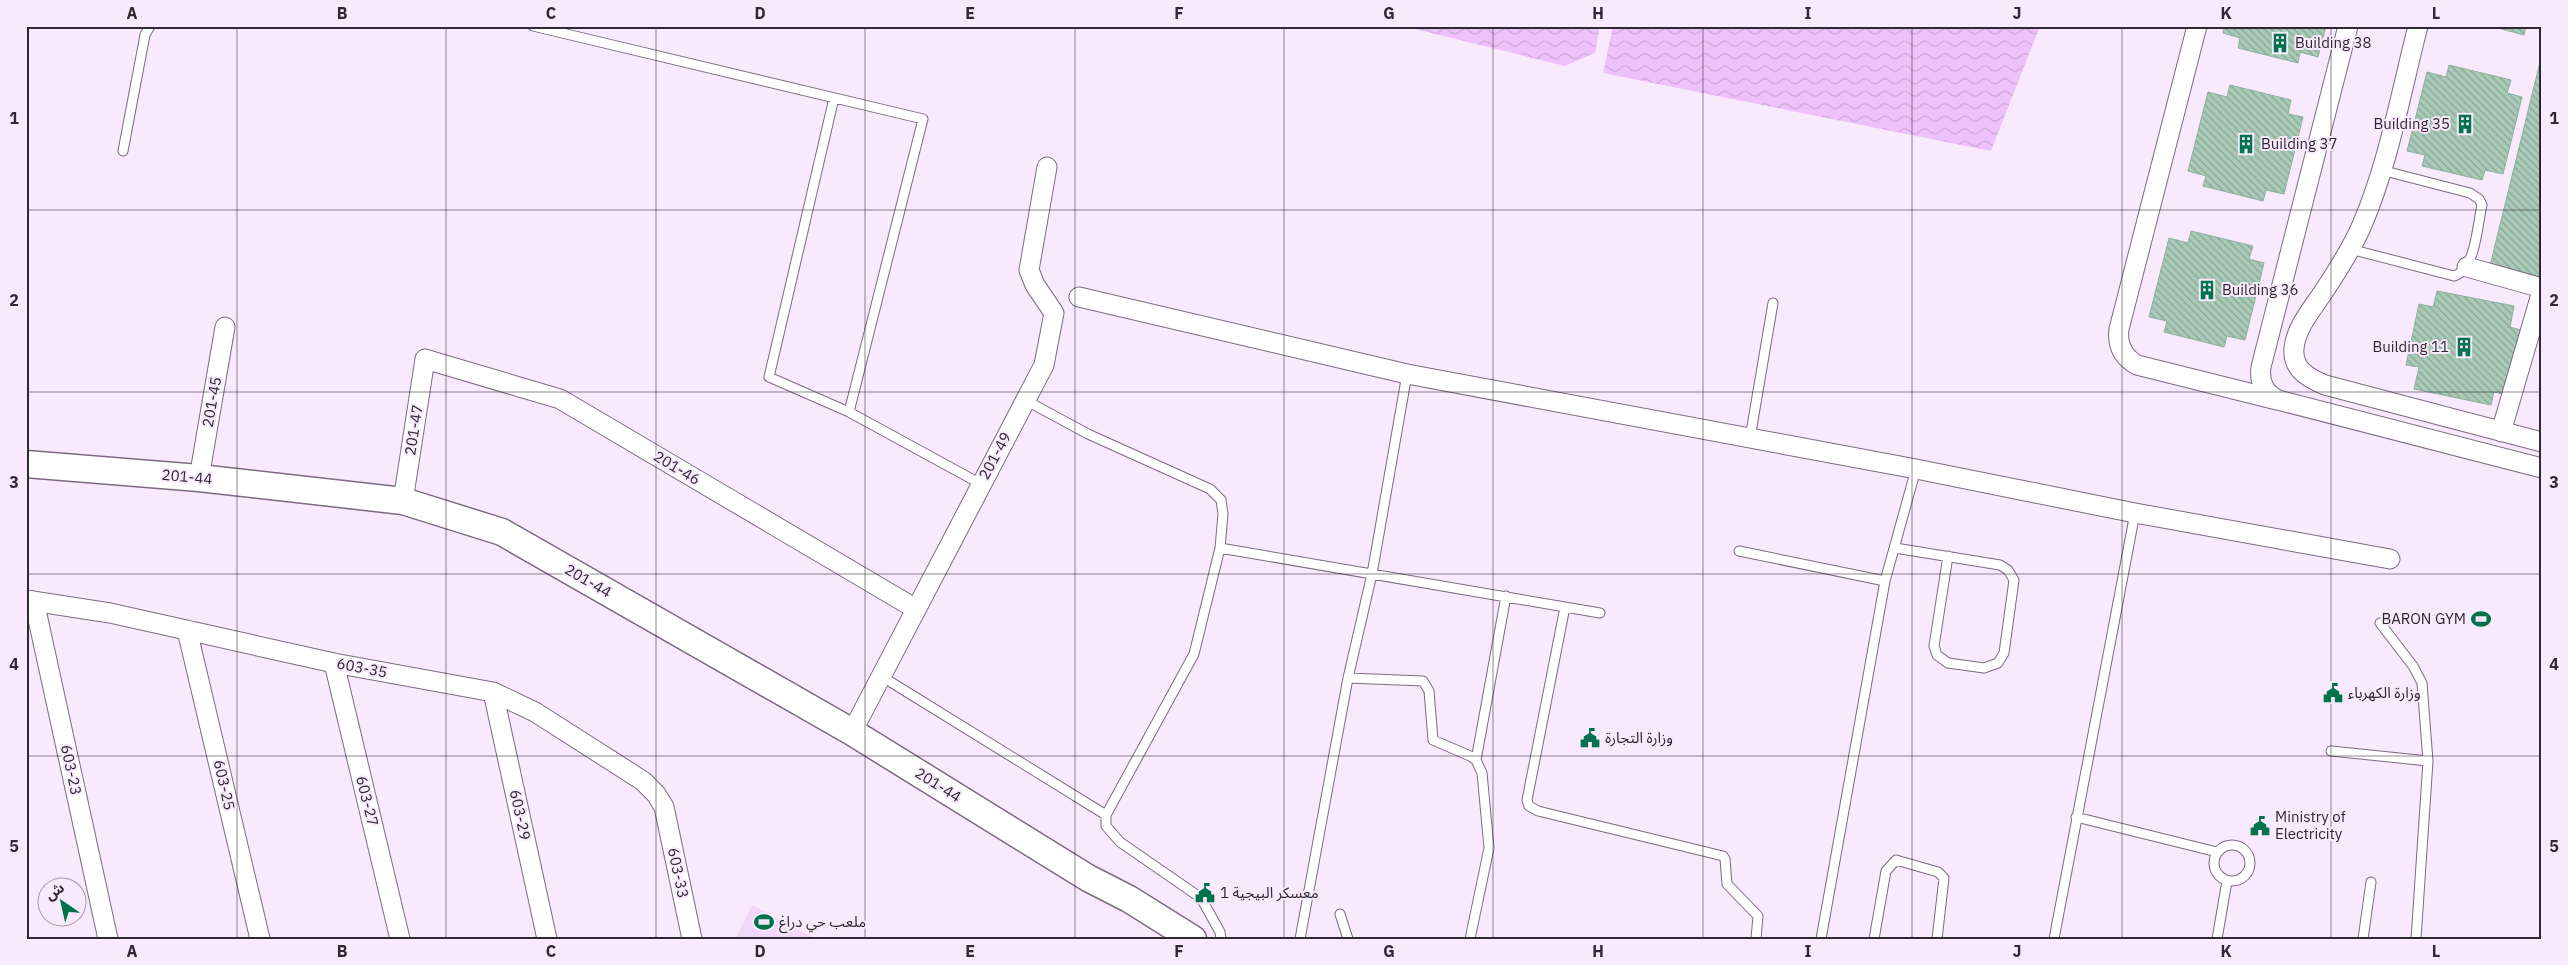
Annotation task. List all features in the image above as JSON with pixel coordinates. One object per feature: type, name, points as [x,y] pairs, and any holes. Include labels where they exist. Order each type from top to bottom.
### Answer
[{"type":"street","points":[[2197,26],[2119,329],[2119,344],[2126,357],[2137,366],[2542,468]]},
{"type":"street","points":[[2281,401],[2273,397],[2265,389],[2260,378],[2261,367],[2348,26]]},
{"type":"street","points":[[2418,26],[2382,170],[2362,226],[2350,249],[2299,330],[2294,350],[2295,360],[2300,370],[2310,379],[2325,385],[2542,442]]},
{"type":"street","name":"201-49","points":[[852,732],[980,484],[1044,365],[1054,313],[1035,285],[1029,270],[1047,167]]},
{"type":"street","points":[[2467,267],[2542,289],[2501,432]]},
{"type":"street","points":[[1078,297],[1407,374],[1916,469],[2135,513],[2390,559]]},
{"type":"street","name":"201-45","points":[[199,478],[225,327]]},
{"type":"street","name":"201-47","points":[[403,501],[425,359]]},
{"type":"street","name":"201-46","points":[[425,359],[560,399],[916,609]]},
{"type":"street","name":"201-44","points":[[26,464],[199,478],[403,501],[502,532],[852,732],[1088,878],[1137,904],[1193,939]]},
{"type":"street","name":"603-35","points":[[30,601],[110,613],[334,662],[493,692],[535,712],[643,782],[656,794],[664,807]]},
{"type":"street","name":"603-23","points":[[30,601],[108,939]]},
{"type":"street","name":"603-25","points":[[187,630],[260,939]]},
{"type":"street","name":"603-27","points":[[334,662],[400,939]]},
{"type":"street","name":"603-29","points":[[493,692],[547,939]]},
{"type":"street","name":"603-33","points":[[664,807],[692,939]]},
{"type":"street","name":"201-44","points":[[1088,878],[1167,939]]},
{"type":"lane","points":[[123,151],[145,35],[150,26]]},
{"type":"lane","points":[[533,26],[923,119],[849,412]]},
{"type":"lane","points":[[834,98],[769,377],[849,412],[980,484]]},
{"type":"lane","points":[[2350,249],[2454,276],[2467,267],[2482,205],[2479,199],[2470,193],[2382,170]]},
{"type":"lane","points":[[1750,438],[1773,303]]},
{"type":"lane","points":[[1300,939],[1348,678],[1372,574],[1407,374]]},
{"type":"lane","points":[[1025,400],[1088,434],[1210,489],[1221,500],[1223,514],[1220,548],[1194,654],[1106,815],[1106,826],[1120,842],[1201,898],[1221,939]]},
{"type":"lane","points":[[1821,939],[1885,581],[1916,469]]},
{"type":"lane","points":[[2054,939],[2135,513]]},
{"type":"lane","points":[[1220,548],[1600,613]]},
{"type":"lane","points":[[1895,548],[1948,556],[2000,565],[2008,570],[2014,580],[2004,653],[1998,663],[1984,668],[1948,663],[1937,655],[1934,646],[1948,556]]},
{"type":"lane","points":[[1739,551],[1885,581]]},
{"type":"lane","points":[[1470,939],[1489,848],[1482,773],[1476,760],[1506,596]]},
{"type":"lane","points":[[1565,607],[1527,800],[1529,806],[1538,811],[1723,856],[1726,859],[1727,884],[1758,916],[1756,939]]},
{"type":"lane","points":[[2380,623],[2413,666],[2422,683],[2428,761],[2416,939]]},
{"type":"lane","points":[[881,676],[1106,815]]},
{"type":"lane","points":[[1348,678],[1423,681],[1429,691],[1433,740],[1476,760]]},
{"type":"lane","points":[[2331,751],[2428,761]]},
{"type":"lane","points":[[2076,817],[2217,852]]},
{"type":"lane","points":[[2237,845],[2243,848],[2250,860],[2250,868],[2241,879],[2227,881],[2220,878],[2213,865],[2217,852],[2223,847],[2237,845]]},
{"type":"lane","points":[[1874,939],[1886,871],[1896,860],[1938,872],[1944,878],[1937,939]]},
{"type":"lane","points":[[2218,939],[2227,881]]},
{"type":"lane","points":[[2362,939],[2371,882]]},
{"type":"lane","points":[[1340,914],[1348,939]]},
{"type":"shaded area","name":"ملعب حي دراغ","points":[[752,905],[816,939],[735,939]]},
{"type":"water","points":[[1403,26],[1600,26],[1595,53],[1565,66]]},
{"type":"water","points":[[1613,26],[2040,26],[1991,151],[1603,73]]},
{"type":"building","name":"Building 38","points":[[2224,26],[2326,26],[2318,57],[2300,52],[2298,63],[2238,48],[2240,38],[2223,33]]},
{"type":"building","points":[[2490,26],[2526,26],[2524,35]]},
{"type":"building","points":[[2542,54],[2542,297],[2486,282]]},
{"type":"building","name":"Building 35","points":[[2449,65],[2511,80],[2507,93],[2522,97],[2503,174],[2485,170],[2482,180],[2422,166],[2425,155],[2407,151],[2427,72],[2446,77]]},
{"type":"building","name":"Building 37","points":[[2230,85],[2291,100],[2288,114],[2303,117],[2284,194],[2266,190],[2263,201],[2203,186],[2206,176],[2188,171],[2208,92],[2227,97]]},
{"type":"building","name":"Building 36","points":[[2191,231],[2253,246],[2249,259],[2264,263],[2245,340],[2227,336],[2224,347],[2164,332],[2167,321],[2149,317],[2169,238],[2188,243]]},
{"type":"building","name":"Building 11","points":[[2437,291],[2514,306],[2510,327],[2521,330],[2507,395],[2494,392],[2491,405],[2414,389],[2419,367],[2406,365],[2419,304],[2433,307]]},
{"type":"place","name":"Building 38","points":[[2280,43]]},
{"type":"place","name":"Building 35","points":[[2465,124]]},
{"type":"place","name":"Building 37","points":[[2246,144]]},
{"type":"place","name":"Building 36","points":[[2207,290]]},
{"type":"place","name":"Building 11","points":[[2464,347]]},
{"type":"place","name":"BARON GYM","points":[[2481,619]]},
{"type":"place","name":"وزارة الكهرباء","points":[[2333,693]]},
{"type":"place","name":"وزارة التجارة","points":[[1590,738]]},
{"type":"place","name":"Ministry of Electricity","points":[[2260,826]]},
{"type":"place","name":"معسكر البيجية 1","points":[[1205,893]]},
{"type":"place","name":"ملعب حي دراغ","points":[[764,922]]}]
